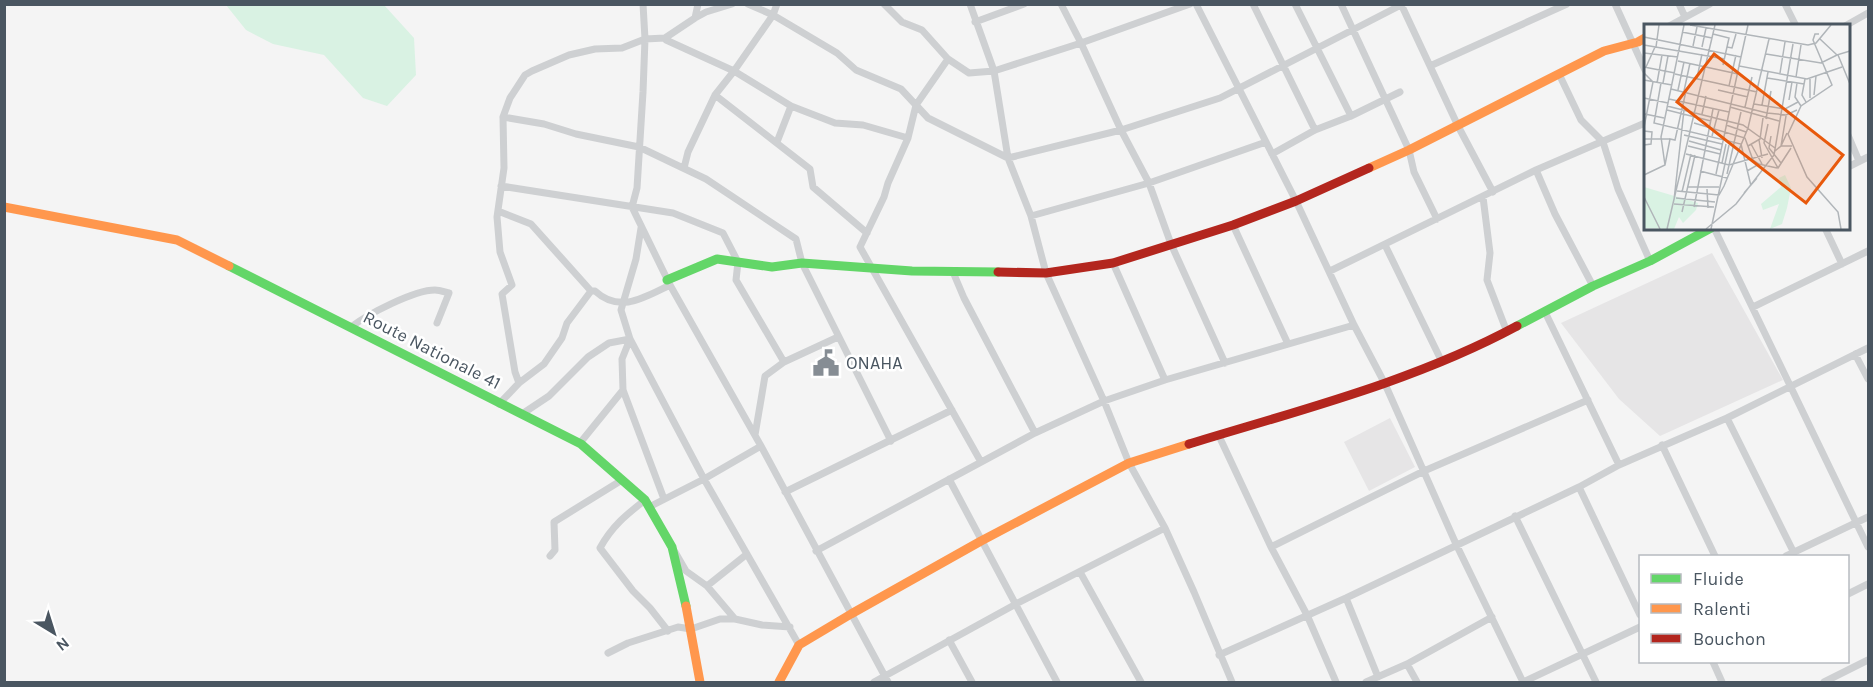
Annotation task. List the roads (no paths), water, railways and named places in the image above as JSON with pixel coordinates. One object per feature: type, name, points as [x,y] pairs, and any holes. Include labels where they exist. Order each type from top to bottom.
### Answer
[{"type":"street","points":[[643,4],[645,39],[637,188],[632,207],[669,282],[755,435],[886,679]]},
{"type":"street","points":[[695,18],[698,4]]},
{"type":"street","points":[[519,383],[515,372],[502,294],[512,285],[500,252],[496,217],[504,168],[503,117],[510,98],[525,75],[569,55],[622,48],[645,39],[664,38],[706,12],[732,4]]},
{"type":"street","points":[[748,4],[772,15],[837,53],[856,70],[901,89],[928,118],[1008,158],[1121,130],[1220,98],[1402,5],[1458,126],[1493,192]]},
{"type":"street","points":[[684,168],[688,152],[715,95],[734,71],[777,4]]},
{"type":"street","points":[[884,4],[902,22],[922,30],[948,59],[969,72],[994,71],[1081,44],[1190,4]]},
{"type":"street","points":[[970,4],[994,71],[1008,158],[1030,216],[1046,273],[1129,463],[1164,528],[1232,682]]},
{"type":"street","points":[[975,22],[1024,4]]},
{"type":"street","points":[[1060,4],[1149,183],[1171,244],[1225,363]]},
{"type":"street","points":[[1196,4],[1296,201],[1354,325],[1386,384],[1456,544],[1523,682],[1639,628]]},
{"type":"street","points":[[1253,4],[1315,130]]},
{"type":"street","points":[[1295,4],[1351,116]]},
{"type":"street","points":[[1341,4],[1409,150],[1414,172],[1437,219]]},
{"type":"street","points":[[1430,66],[1567,4]]},
{"type":"street","points":[[1615,4],[1644,68]]},
{"type":"street","points":[[1679,4],[1685,17]]},
{"type":"street","points":[[1673,24],[1710,4]]},
{"type":"street","points":[[1785,4],[1795,24]]},
{"type":"street","points":[[1849,24],[1869,13]]},
{"type":"street","points":[[664,38],[734,71],[791,106],[835,123],[863,125],[908,138]]},
{"type":"street","points":[[498,211],[531,224],[591,291],[595,291],[603,298],[624,303],[639,300],[669,282],[717,259],[772,267],[802,263],[953,272],[1046,273],[1113,263],[1233,225],[1296,201],[1409,150],[1604,51],[1644,38]]},
{"type":"street","points":[[948,59],[916,105],[908,138],[888,183],[885,197],[860,247],[981,462]]},
{"type":"street","points":[[1558,74],[1581,120],[1603,142],[1618,189],[1650,261]]},
{"type":"street","points":[[1272,154],[1315,130],[1351,116],[1400,92]]},
{"type":"street","points":[[715,95],[810,170],[813,187],[867,233]]},
{"type":"street","points":[[777,142],[791,106]]},
{"type":"street","points":[[503,117],[544,124],[576,134],[639,147],[706,179],[796,239],[802,263],[891,441]]},
{"type":"street","points":[[1330,271],[1536,170],[1644,123]]},
{"type":"street","points":[[1849,137],[1859,162]]},
{"type":"street","points":[[1030,216],[1149,183],[1266,142]]},
{"type":"street","points":[[1849,167],[1869,157]]},
{"type":"street","points":[[1536,170],[1555,214],[1593,286]]},
{"type":"street","points":[[501,186],[673,213],[723,233],[738,262],[736,280],[784,362]]},
{"type":"street","points":[[1483,197],[1490,253],[1487,280],[1507,332]]},
{"type":"street","name":"Route Nationale 41","points":[[4,207],[177,240],[580,443],[647,503],[672,547],[691,629],[700,682]]},
{"type":"street","points":[[1233,225],[1288,344]]},
{"type":"street","points":[[641,228],[637,255],[621,310],[630,339],[704,479],[799,645]]},
{"type":"street","points":[[779,682],[799,645],[981,542],[1129,463],[1386,384],[1442,362],[1507,332],[1593,286],[1650,261],[1709,230]]},
{"type":"street","points":[[1714,230],[1869,547]]},
{"type":"street","points":[[1826,230],[1842,264]]},
{"type":"street","points":[[1385,245],[1442,362]]},
{"type":"street","points":[[1753,307],[1869,251]]},
{"type":"street","points":[[1113,263],[1165,380]]},
{"type":"street","points":[[953,272],[964,298],[1035,433]]},
{"type":"street","points":[[351,327],[364,318],[416,294],[435,290],[449,293],[437,323]]},
{"type":"street","points":[[500,404],[519,383],[544,364],[562,338],[567,323],[591,291]]},
{"type":"street","points":[[1545,312],[1619,465]]},
{"type":"street","points":[[816,551],[1035,433],[1104,402],[1165,380],[1354,325]]},
{"type":"street","points":[[755,435],[765,376],[784,362],[838,337]]},
{"type":"street","points":[[630,339],[622,359],[622,390],[664,499]]},
{"type":"street","points":[[522,414],[549,396],[588,357],[609,343],[630,339]]},
{"type":"street","points":[[1220,655],[1346,598],[1578,487],[1619,465],[1727,418],[1869,348]]},
{"type":"street","points":[[1855,354],[1869,380]]},
{"type":"street","points":[[580,443],[622,390]]},
{"type":"street","points":[[1271,547],[1424,471],[1588,400]]},
{"type":"street","points":[[785,492],[952,410]]},
{"type":"street","points":[[1727,418],[1794,553]]},
{"type":"street","points":[[1219,436],[1271,547],[1308,615],[1336,682]]},
{"type":"street","points":[[1662,445],[1715,555]]},
{"type":"street","points":[[668,631],[621,577],[600,548],[609,532],[623,518],[647,503],[664,499],[704,479],[761,446]]},
{"type":"street","points":[[949,479],[1057,682]]},
{"type":"street","points":[[550,555],[555,550],[554,522],[622,480]]},
{"type":"street","points":[[1578,487],[1639,611]]},
{"type":"street","points":[[1515,516],[1596,682]]},
{"type":"street","points":[[1789,555],[1869,517]]},
{"type":"street","points":[[874,682],[886,679],[949,640],[1164,528]]},
{"type":"street","points":[[672,547],[686,571],[707,586],[735,619]]},
{"type":"street","points":[[707,586],[747,554]]},
{"type":"street","points":[[1080,572],[1141,682]]},
{"type":"street","points":[[1849,594],[1869,584]]},
{"type":"street","points":[[1346,598],[1378,677]]},
{"type":"street","points":[[1366,682],[1407,664],[1492,617]]},
{"type":"street","points":[[608,652],[678,627],[691,629],[720,619],[790,627]]},
{"type":"street","points":[[949,640],[972,682]]},
{"type":"street","points":[[1824,682],[1869,660]]},
{"type":"street","points":[[1713,663],[1722,682]]},
{"type":"street","points":[[1407,664],[1417,682]]},
{"type":"place","name":"ONAHA","points":[[826,363]]}]
